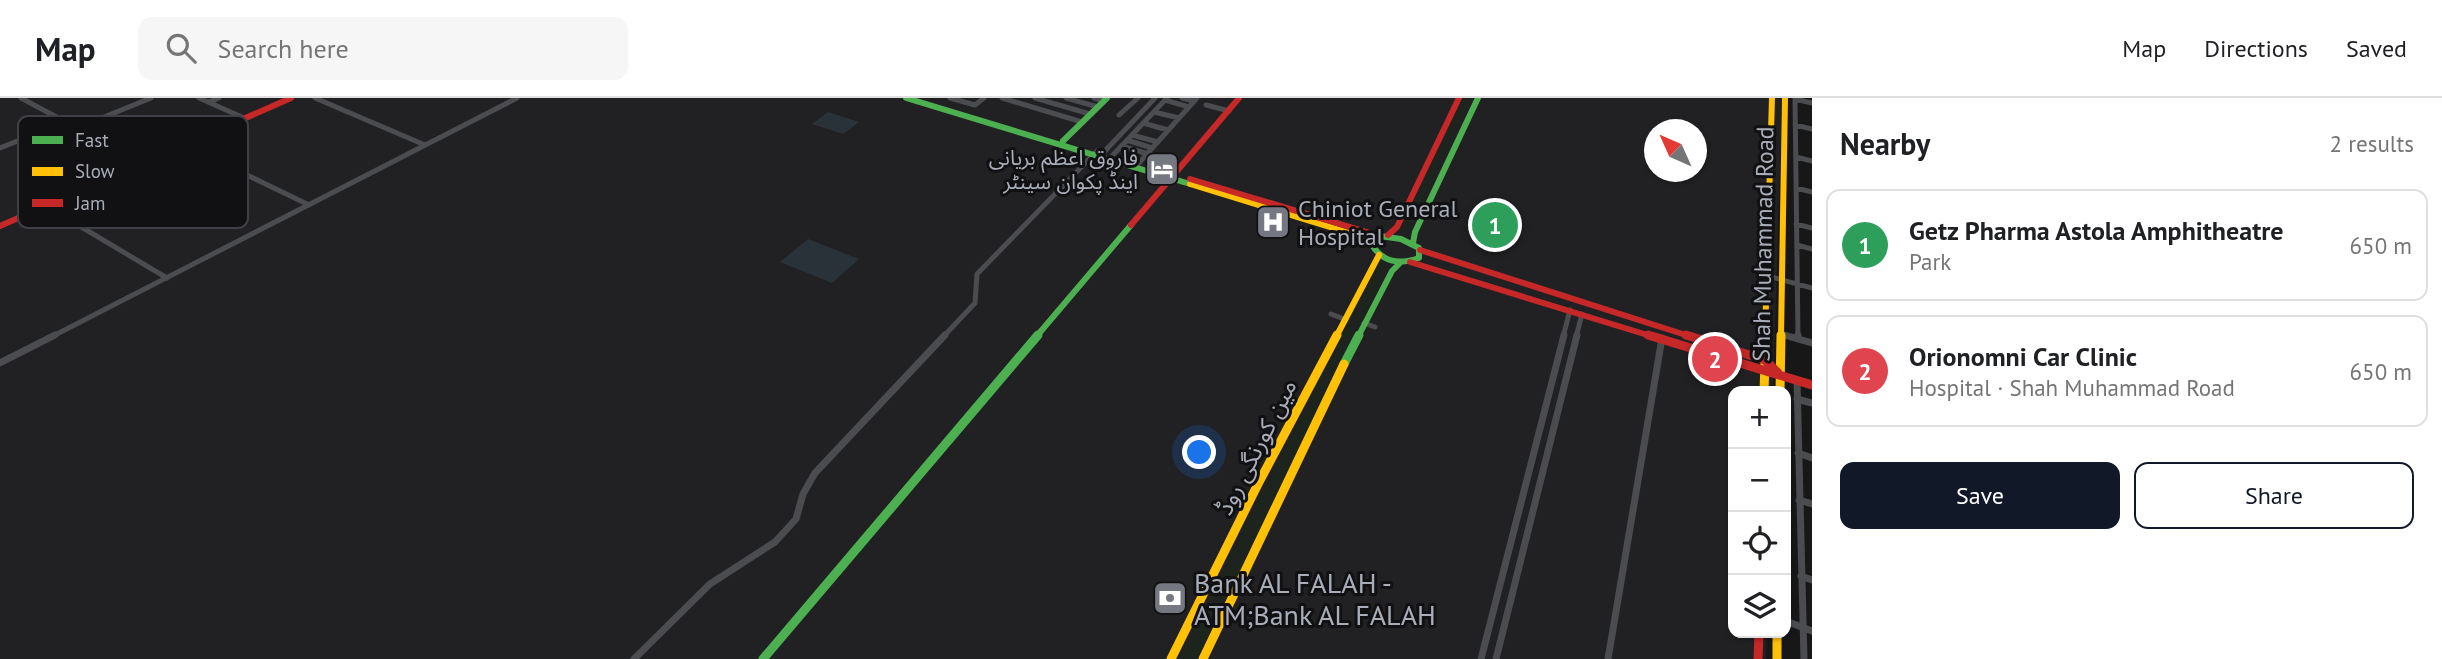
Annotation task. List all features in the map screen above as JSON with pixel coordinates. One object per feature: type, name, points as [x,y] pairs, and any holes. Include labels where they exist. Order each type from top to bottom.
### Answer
[{"type":"street","points":[[21,98],[55,116]]},
{"type":"street","points":[[107,116],[151,98]]},
{"type":"street","points":[[199,98],[240,116]]},
{"type":"street","points":[[209,102],[219,98]]},
{"type":"street","points":[[248,116],[291,98]]},
{"type":"street","points":[[315,98],[425,145]]},
{"type":"street","points":[[1,361],[517,98]]},
{"type":"street","points":[[906,98],[1097,153],[1359,236],[1371,243],[1379,255],[1400,263],[1419,258],[1415,232],[1440,189],[1478,98]]},
{"type":"street","points":[[923,98],[1173,177],[1384,235],[1764,365],[1780,375],[1812,385]]},
{"type":"street","points":[[950,98],[975,105],[984,98]]},
{"type":"street","points":[[1002,98],[1082,122]]},
{"type":"street","points":[[1035,98],[1090,114]]},
{"type":"street","points":[[1066,98],[1101,101]]},
{"type":"street","points":[[1119,115],[1138,98]]},
{"type":"street","points":[[634,659],[710,584],[775,542],[796,519],[803,494],[815,473],[975,303],[977,274],[1097,153],[1156,98]]},
{"type":"street","points":[[1182,98],[1195,100]]},
{"type":"street","points":[[763,659],[1239,98]]},
{"type":"street","points":[[1371,243],[1397,227],[1460,98]]},
{"type":"street","name":"Shah Muhammad Road","points":[[1764,386],[1772,98]]},
{"type":"street","name":"Shah Muhammad Road","points":[[1780,386],[1785,98]]},
{"type":"street","points":[[1033,107],[1043,99]]},
{"type":"street","points":[[1112,156],[1166,99],[1189,107]]},
{"type":"street","points":[[1798,339],[1795,99],[1812,103]]},
{"type":"street","points":[[1138,164],[1195,100]]},
{"type":"street","points":[[1063,141],[1101,101]]},
{"type":"street","points":[[1206,105],[1228,111]]},
{"type":"street","points":[[1127,109],[1141,113]]},
{"type":"street","points":[[1154,112],[1178,118]]},
{"type":"street","points":[[1143,123],[1168,130]]},
{"type":"street","points":[[1796,125],[1812,129]]},
{"type":"street","points":[[1132,135],[1158,142]]},
{"type":"street","points":[[1127,140],[1152,148]]},
{"type":"street","points":[[0,148],[18,141]]},
{"type":"street","points":[[1121,146],[1168,160]]},
{"type":"street","points":[[1796,157],[1812,161]]},
{"type":"street","points":[[248,175],[309,205]]},
{"type":"street","points":[[1770,185],[1783,188]]},
{"type":"street","points":[[1796,188],[1812,191]]},
{"type":"street","points":[[0,226],[18,218]]},
{"type":"street","points":[[1797,224],[1812,228]]},
{"type":"street","points":[[83,228],[167,278]]},
{"type":"street","points":[[1797,245],[1812,249]]},
{"type":"street","name":"مین کورنگی روڈ","points":[[1171,659],[1379,255]]},
{"type":"street","points":[[1410,262],[1662,338],[1764,365]]},
{"type":"street","name":"مین کورنگی روڈ","points":[[1203,659],[1364,323],[1392,271],[1400,263]]},
{"type":"street","points":[[1768,276],[1812,288]]},
{"type":"street","points":[[1481,659],[1570,310]]},
{"type":"street","points":[[1331,314],[1344,319]]},
{"type":"street","points":[[1496,659],[1582,314]]},
{"type":"street","points":[[1364,323],[1376,327]]},
{"type":"street","points":[[1781,334],[1812,343]]},
{"type":"street","points":[[1608,659],[1662,338]]},
{"type":"street","points":[[1560,345],[1573,349]]},
{"type":"street","points":[[1797,380],[1804,659]]},
{"type":"street","points":[[1797,399],[1812,404]]},
{"type":"street","points":[[1542,422],[1553,426]]},
{"type":"street","points":[[1798,453],[1812,458]]},
{"type":"street","points":[[1799,500],[1812,504]]},
{"type":"street","points":[[1801,576],[1812,580]]},
{"type":"street","points":[[1492,617],[1505,622]]},
{"type":"street","points":[[1791,623],[1812,631]]},
{"type":"street","points":[[1758,659],[1759,638]]},
{"type":"street","points":[[1777,638],[1777,659]]},
{"type":"shaded area","points":[[0,98],[1782,98],[1773,386],[1728,386],[1728,638],[1767,638],[1766,659],[0,659]]},
{"type":"shaded area","points":[[1463,98],[1471,98],[1406,234],[1399,231]]},
{"type":"shaded area","points":[[828,112],[859,122],[843,134],[812,124]]},
{"type":"shaded area","points":[[808,239],[859,259],[832,283],[780,262]]},
{"type":"shaded area","points":[[1380,260],[1389,263],[1198,659],[1179,659]]},
{"type":"traffic: fast","points":[[906,98],[1190,184]]},
{"type":"traffic: fast","points":[[1063,141],[1107,98]]},
{"type":"traffic: fast","points":[[1413,243],[1415,232],[1478,98]]},
{"type":"traffic: fast","points":[[763,659],[1131,225]]},
{"type":"traffic: fast","points":[[1380,236],[1396,237],[1410,242],[1419,248],[1419,258],[1405,262],[1385,259],[1371,243],[1380,236]]},
{"type":"traffic: fast","points":[[1344,364],[1392,271],[1400,263]]},
{"type":"traffic: slow","points":[[1764,386],[1772,98]]},
{"type":"traffic: slow","points":[[1780,386],[1785,98]]},
{"type":"traffic: slow","points":[[1190,184],[1359,236],[1371,243]]},
{"type":"traffic: slow","points":[[1171,659],[1257,486],[1379,255]]},
{"type":"traffic: slow","points":[[1203,659],[1344,364]]},
{"type":"traffic: slow","points":[[1777,638],[1777,659]]},
{"type":"traffic: jam","points":[[248,117],[291,98]]},
{"type":"traffic: jam","points":[[1131,225],[1239,98]]},
{"type":"traffic: jam","points":[[1388,235],[1397,227],[1459,98]]},
{"type":"traffic: jam","points":[[1190,179],[1380,236]]},
{"type":"traffic: jam","points":[[0,226],[18,218]]},
{"type":"traffic: jam","points":[[1420,250],[1765,360],[1778,373]]},
{"type":"traffic: jam","points":[[1410,262],[1812,385]]},
{"type":"traffic: jam","points":[[1758,659],[1759,638]]},
{"type":"place","name":"فاروق اعظم بریانی اینڈ پکوان سینٹر","points":[[1162,169]]},
{"type":"place","name":"Chiniot General Hospital","points":[[1273,222]]},
{"type":"place","name":"Getz Pharma Astola Amphitheatre","points":[[1495,225]]},
{"type":"place","name":"Orionomni Car Clinic","points":[[1715,359]]},
{"type":"place","name":"Bank AL FALAH - ATM;Bank AL FALAH","points":[[1170,598]]}]
